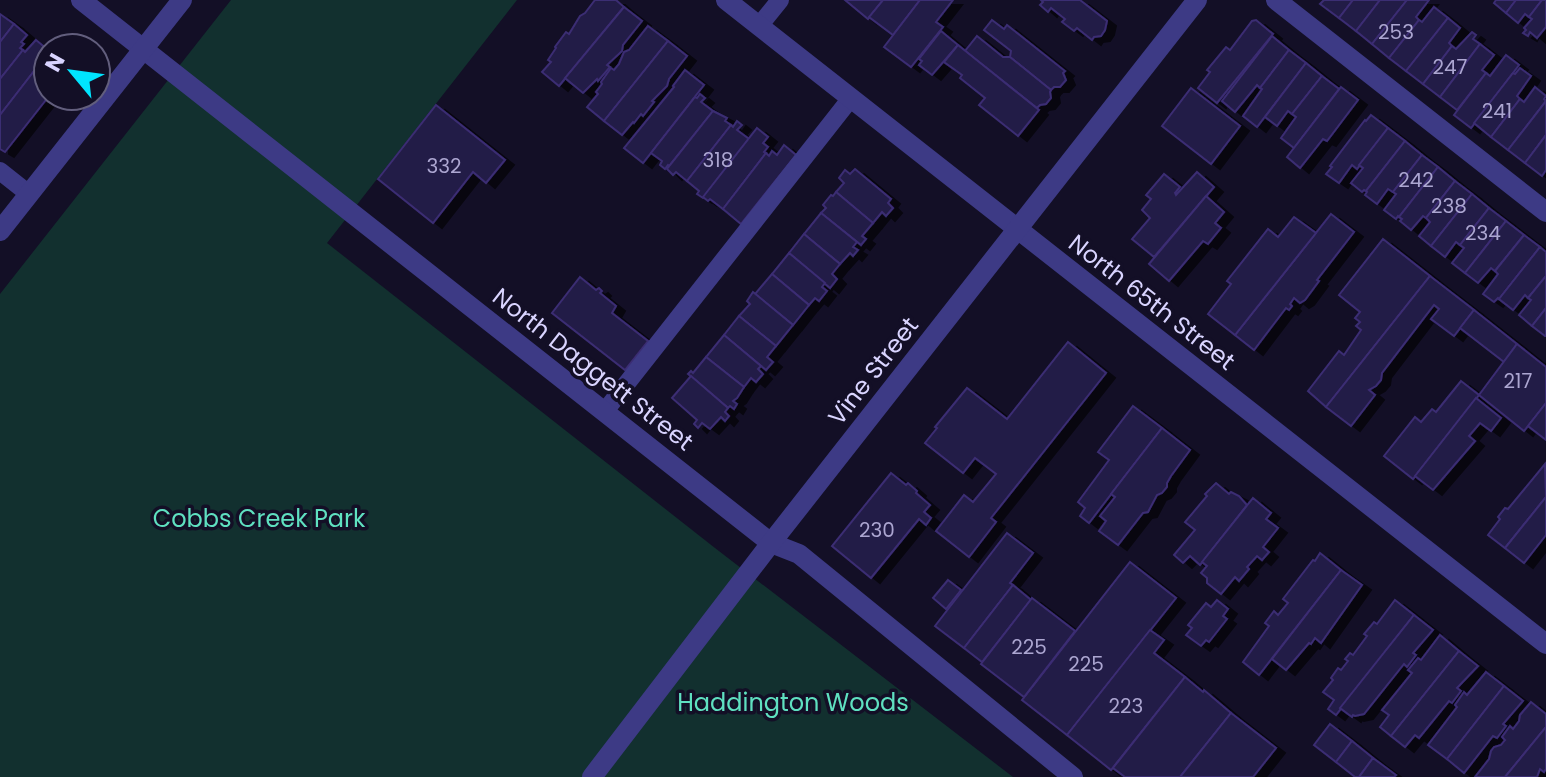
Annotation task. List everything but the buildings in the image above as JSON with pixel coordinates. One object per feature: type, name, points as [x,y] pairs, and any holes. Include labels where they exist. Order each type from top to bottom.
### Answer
[{"type":"street","name":"North Daggett Street","points":[[81,0],[771,543],[799,554],[1073,777]]},
{"type":"street","points":[[0,231],[182,0]]},
{"type":"street","name":"North 65th Street","points":[[726,0],[1546,644]]},
{"type":"street","name":"Vine Street","points":[[592,777],[771,543],[1197,0]]},
{"type":"street","points":[[1276,0],[1546,212]]},
{"type":"lane","points":[[759,26],[780,0]]},
{"type":"lane","points":[[605,411],[851,98]]},
{"type":"lane","points":[[0,171],[29,194]]},
{"type":"green space","name":"Cobbs Creek Park","points":[[231,0],[517,0],[327,243],[1013,777],[0,777],[0,294]]},
{"type":"park label","name":"Haddington Woods","points":[[793,702]]}]
